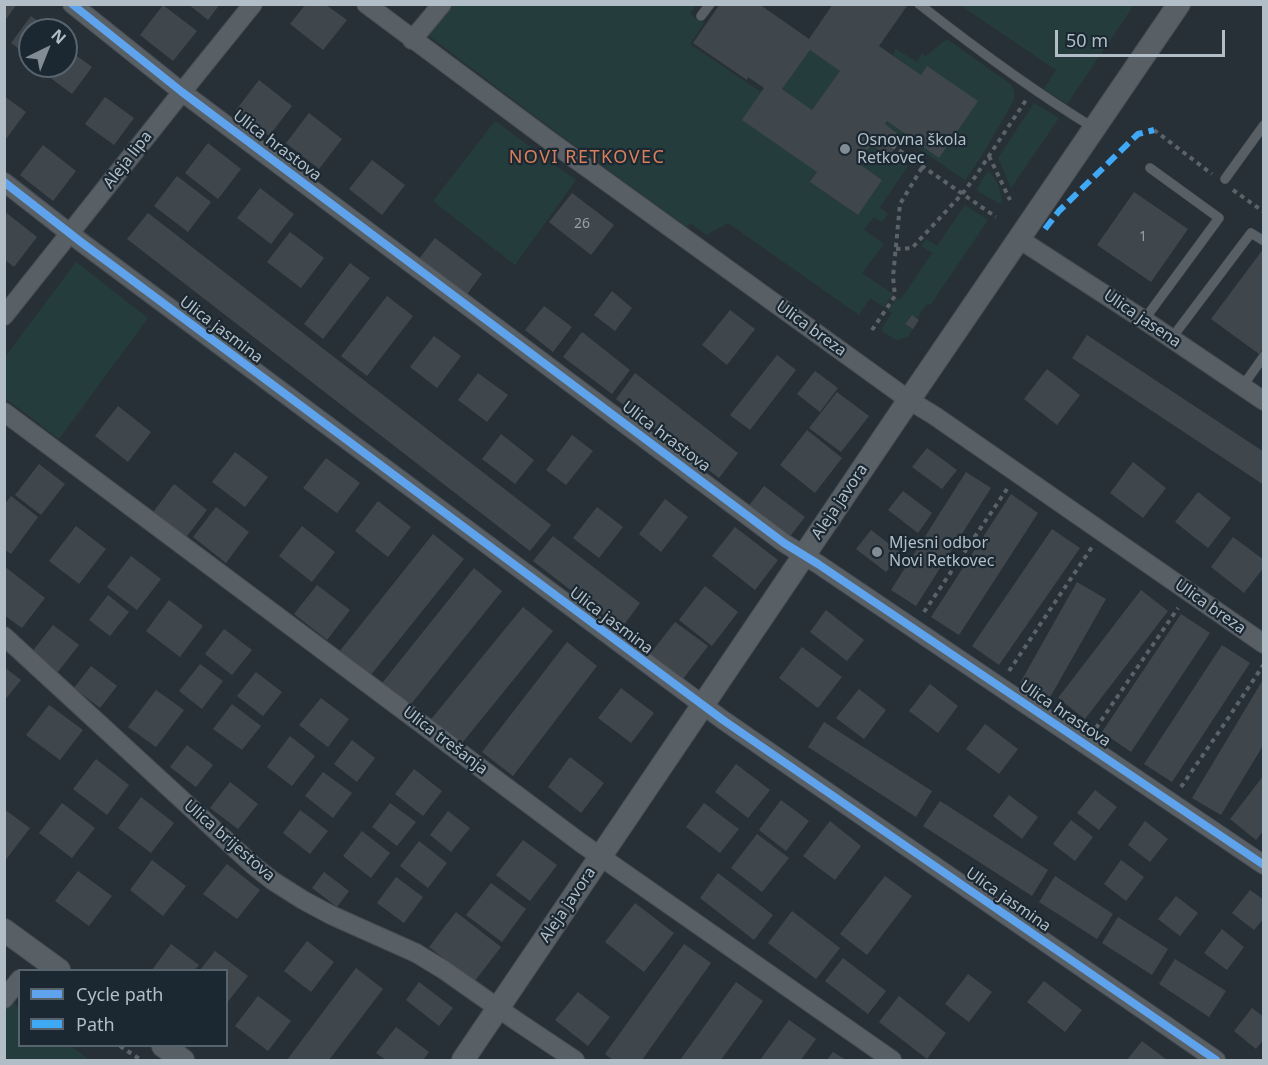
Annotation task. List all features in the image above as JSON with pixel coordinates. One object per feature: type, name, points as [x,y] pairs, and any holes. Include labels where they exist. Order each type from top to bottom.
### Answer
[{"type":"street","name":"Ulica hrastova","points":[[72,4],[182,92],[784,543],[914,628],[1263,865]]},
{"type":"street","name":"Aleja lipa","points":[[4,316],[253,4]]},
{"type":"street","name":"Ulica breza","points":[[366,4],[412,40],[909,399],[1263,644]]},
{"type":"street","points":[[412,40],[442,4]]},
{"type":"street","name":"Aleja javora","points":[[463,1060],[909,399],[1179,4]]},
{"type":"street","name":"Ulica jasmina","points":[[4,182],[69,234],[703,706],[1216,1060]]},
{"type":"street","name":"Ulica jasena","points":[[1019,238],[1263,401]]},
{"type":"street","name":"Ulica trešanja","points":[[4,412],[600,856],[892,1060]]},
{"type":"street","name":"Ulica brijestova","points":[[4,636],[266,876],[322,910],[416,953],[576,1060]]},
{"type":"street","points":[[4,930],[32,963],[55,969]]},
{"type":"street","points":[[4,999],[18,982]]},
{"type":"street","points":[[164,1047],[183,1060]]},
{"type":"lane","points":[[701,16],[710,4]]},
{"type":"lane","points":[[920,4],[956,33],[1069,113],[1094,128]]},
{"type":"lane","points":[[1225,179],[1263,125]]},
{"type":"lane","points":[[1144,320],[1219,218],[1150,168]]},
{"type":"lane","points":[[1171,339],[1251,233],[1263,241]]},
{"type":"lane","points":[[1242,387],[1263,356]]},
{"type":"path","points":[[896,249],[912,248],[962,194],[1034,88]]},
{"type":"path","points":[[1154,130],[1214,176]]},
{"type":"path","points":[[877,135],[996,217]]},
{"type":"path","points":[[989,156],[1010,200]]},
{"type":"path","points":[[872,330],[895,296],[893,277],[900,204],[923,166]]},
{"type":"path","points":[[1231,188],[1263,212]]},
{"type":"path","points":[[914,628],[1017,473]]},
{"type":"path","points":[[999,686],[1103,532]]},
{"type":"path","points":[[1085,744],[1188,592]]},
{"type":"path","points":[[1170,802],[1263,664]]},
{"type":"path","points":[[122,1047],[141,1060]]},
{"type":"green space","points":[[449,5],[696,5],[690,14],[704,23],[690,44],[761,92],[817,172],[810,182],[858,215],[882,180],[858,163],[872,144],[888,157],[891,154],[908,166],[880,207],[888,214],[882,222],[874,217],[864,230],[884,244],[862,273],[893,294],[884,307],[870,298],[859,315],[728,223],[706,235],[691,223],[687,227],[429,36],[432,24]]},
{"type":"green space","points":[[960,5],[1134,5],[1067,104],[1044,89],[1056,70]]},
{"type":"green space","points":[[947,39],[1010,84],[1014,92],[1013,102],[965,180],[885,124],[887,121],[939,157],[927,66],[921,75],[893,55],[896,49],[917,62],[922,53],[926,56]]},
{"type":"green space","points":[[810,50],[840,71],[812,110],[782,89]]},
{"type":"green space","points":[[1034,103],[1059,118],[1011,188],[998,158]]},
{"type":"green space","points":[[495,121],[576,180],[515,265],[433,201]]},
{"type":"green space","points":[[989,171],[998,186],[1001,203],[977,189]]},
{"type":"green space","points":[[965,205],[988,220],[931,304],[926,305],[917,318],[911,315],[905,324],[913,329],[908,337],[896,340],[882,331],[892,313],[888,310],[897,298],[901,299],[932,253],[921,246],[926,239],[937,246]]},
{"type":"green space","points":[[76,262],[148,318],[59,439],[5,398],[5,357]]},
{"type":"green space","points":[[12,1001],[18,1006],[18,1047],[72,1047],[90,1060],[5,1060],[4,1011]]},
{"type":"building","points":[[4,4],[17,4],[4,22]]},
{"type":"building","points":[[188,4],[220,4],[208,20]]},
{"type":"building","points":[[720,4],[759,4],[809,39],[833,4],[904,4],[907,6],[879,46],[921,75],[927,66],[978,101],[939,158],[887,121],[885,124],[903,138],[888,157],[872,144],[858,163],[882,180],[858,215],[810,182],[817,172],[742,120],[764,88],[748,77],[747,80],[693,43]],"holes":[[[810,50],[840,71],[812,110],[782,89]]]},
{"type":"building","points":[[163,5],[197,31],[173,61],[140,35]]},
{"type":"building","points":[[305,5],[326,5],[347,20],[323,50],[290,24]]},
{"type":"building","points":[[18,34],[18,48],[11,43]]},
{"type":"building","points":[[78,57],[92,67],[72,94],[51,78],[78,78]]},
{"type":"building","points":[[259,80],[292,106],[269,136],[236,110]]},
{"type":"building","points":[[4,96],[26,112],[6,139],[4,138]]},
{"type":"building","points":[[105,97],[134,118],[114,145],[85,124]]},
{"type":"building","points":[[309,113],[342,139],[319,169],[286,143]]},
{"type":"building","points":[[208,143],[241,169],[218,199],[185,173]]},
{"type":"building","points":[[43,145],[76,171],[53,201],[20,175]]},
{"type":"building","points":[[372,160],[405,185],[382,215],[349,189]]},
{"type":"building","points":[[177,176],[211,202],[188,232],[154,206]]},
{"type":"building","points":[[260,188],[294,214],[271,244],[237,218]]},
{"type":"building","points":[[1134,192],[1188,229],[1151,282],[1097,245]]},
{"type":"building","points":[[572,193],[614,225],[591,255],[549,222]]},
{"type":"building","points":[[4,211],[37,237],[14,267],[4,259]]},
{"type":"building","points":[[148,213],[551,525],[530,551],[127,239]]},
{"type":"building","points":[[290,232],[324,258],[301,288],[267,262]]},
{"type":"building","points":[[435,238],[482,274],[465,297],[418,260]]},
{"type":"building","points":[[1264,248],[1264,348],[1259,354],[1211,319]]},
{"type":"building","points":[[350,263],[370,278],[323,339],[304,324]]},
{"type":"building","points":[[612,291],[632,308],[615,331],[594,315]]},
{"type":"building","points":[[387,296],[413,316],[367,376],[341,356]]},
{"type":"building","points":[[544,306],[572,327],[553,352],[525,330]]},
{"type":"building","points":[[730,310],[755,329],[727,365],[702,345]]},
{"type":"building","points":[[912,315],[919,320],[913,329],[905,324]]},
{"type":"building","points":[[582,332],[630,370],[612,394],[563,357]]},
{"type":"building","points":[[1087,335],[1264,452],[1264,485],[1072,358]]},
{"type":"building","points":[[434,336],[461,356],[437,388],[410,367]]},
{"type":"building","points":[[777,355],[796,370],[750,430],[730,415]]},
{"type":"building","points":[[1047,369],[1080,395],[1057,425],[1024,399]]},
{"type":"building","points":[[815,371],[838,388],[820,412],[797,394]]},
{"type":"building","points":[[478,373],[508,395],[487,422],[458,400]]},
{"type":"building","points":[[635,373],[738,453],[719,478],[616,399]]},
{"type":"building","points":[[837,392],[869,416],[841,452],[809,428]]},
{"type":"building","points":[[118,406],[151,432],[128,462],[95,436]]},
{"type":"building","points":[[807,430],[842,458],[815,493],[780,465]]},
{"type":"building","points":[[501,434],[534,460],[515,484],[482,459]]},
{"type":"building","points":[[572,435],[593,451],[566,485],[546,470]]},
{"type":"building","points":[[927,448],[957,470],[942,489],[912,467]]},
{"type":"building","points":[[235,452],[268,477],[245,507],[212,482]]},
{"type":"building","points":[[326,458],[360,483],[337,513],[303,488]]},
{"type":"building","points":[[1133,462],[1166,488],[1143,518],[1110,493]]},
{"type":"building","points":[[39,464],[65,484],[41,515],[15,495]]},
{"type":"building","points":[[966,472],[991,488],[916,606],[891,590]]},
{"type":"building","points":[[174,484],[207,510],[184,540],[151,515]]},
{"type":"building","points":[[764,486],[805,517],[788,539],[747,508]]},
{"type":"building","points":[[903,491],[932,513],[918,533],[888,510]]},
{"type":"building","points":[[1198,492],[1231,518],[1208,548],[1175,522]]},
{"type":"building","points":[[1011,494],[1038,513],[959,635],[931,617]]},
{"type":"building","points":[[11,496],[38,517],[11,554],[4,549],[4,505]]},
{"type":"building","points":[[665,499],[688,517],[661,552],[639,534]]},
{"type":"building","points":[[378,501],[411,527],[388,557],[355,531]]},
{"type":"building","points":[[216,507],[249,532],[226,563],[193,537]]},
{"type":"building","points":[[597,507],[623,527],[599,558],[573,538]]},
{"type":"building","points":[[76,526],[106,549],[79,584],[49,561]]},
{"type":"building","points":[[302,526],[335,552],[312,582],[279,556]]},
{"type":"building","points":[[735,527],[778,560],[755,590],[712,556]]},
{"type":"building","points":[[1052,529],[1080,548],[999,665],[972,646]]},
{"type":"building","points":[[871,530],[901,553],[886,572],[856,549]]},
{"type":"building","points":[[433,534],[464,559],[370,676],[339,652]]},
{"type":"building","points":[[553,536],[640,603],[621,629],[533,561]]},
{"type":"building","points":[[1233,537],[1264,560],[1264,567],[1244,593],[1211,567]]},
{"type":"building","points":[[131,556],[161,579],[137,610],[107,587]]},
{"type":"building","points":[[4,566],[45,598],[22,628],[4,615]]},
{"type":"building","points":[[474,568],[502,591],[407,709],[379,687]]},
{"type":"building","points":[[1077,582],[1106,599],[1049,699],[1020,683]]},
{"type":"building","points":[[317,585],[350,610],[327,640],[294,614]]},
{"type":"building","points":[[705,586],[738,612],[712,646],[679,620]]},
{"type":"building","points":[[1141,590],[1168,611],[1085,719],[1058,698]]},
{"type":"building","points":[[108,595],[129,612],[110,636],[89,620]]},
{"type":"building","points":[[169,600],[203,626],[180,657],[146,631]]},
{"type":"building","points":[[523,607],[553,631],[458,748],[428,723]]},
{"type":"building","points":[[826,610],[864,640],[847,661],[810,632]]},
{"type":"building","points":[[1181,614],[1210,633],[1131,752],[1102,732]]},
{"type":"building","points":[[675,622],[708,646],[680,683],[647,658]]},
{"type":"building","points":[[53,625],[79,645],[57,673],[31,653]]},
{"type":"building","points":[[224,629],[252,650],[232,675],[205,654]]},
{"type":"building","points":[[567,642],[597,666],[513,776],[482,752]]},
{"type":"building","points":[[1222,645],[1250,663],[1172,782],[1144,764]]},
{"type":"building","points":[[802,647],[842,677],[818,708],[779,678]]},
{"type":"building","points":[[200,664],[223,681],[202,709],[179,691]]},
{"type":"building","points":[[91,666],[117,686],[100,708],[74,688]]},
{"type":"building","points":[[4,667],[21,680],[4,701]]},
{"type":"building","points":[[256,672],[282,692],[263,716],[237,696]]},
{"type":"building","points":[[1264,678],[1264,744],[1221,815],[1192,798]]},
{"type":"building","points":[[930,684],[958,706],[938,733],[909,711]]},
{"type":"building","points":[[621,688],[654,713],[631,743],[598,718]]},
{"type":"building","points":[[859,689],[886,710],[864,739],[836,718]]},
{"type":"building","points":[[156,690],[184,710],[156,747],[128,727]]},
{"type":"building","points":[[321,698],[349,719],[328,747],[299,725]]},
{"type":"building","points":[[232,704],[261,726],[242,750],[213,729]]},
{"type":"building","points":[[49,705],[83,730],[60,760],[26,735]]},
{"type":"building","points":[[824,722],[932,791],[916,817],[808,747]]},
{"type":"building","points":[[985,724],[1018,749],[999,774],[966,749]]},
{"type":"building","points":[[290,736],[315,756],[292,786],[267,767]]},
{"type":"building","points":[[352,740],[375,758],[357,782],[334,764]]},
{"type":"building","points":[[187,745],[213,765],[196,787],[170,767]]},
{"type":"building","points":[[570,757],[604,783],[581,813],[548,787]]},
{"type":"building","points":[[96,759],[129,785],[107,815],[73,789]]},
{"type":"building","points":[[736,764],[770,790],[748,818],[715,792]]},
{"type":"building","points":[[414,769],[442,791],[423,816],[395,794]]},
{"type":"building","points":[[323,772],[352,793],[333,818],[305,796]]},
{"type":"building","points":[[1264,775],[1264,830],[1256,840],[1230,819]]},
{"type":"building","points":[[230,782],[258,804],[238,829],[210,808]]},
{"type":"building","points":[[1095,790],[1117,807],[1099,830],[1077,813]]},
{"type":"building","points":[[1009,795],[1038,817],[1022,839],[993,816]]},
{"type":"building","points":[[141,797],[174,823],[151,853],[118,828]]},
{"type":"building","points":[[781,800],[809,821],[786,851],[759,830]]},
{"type":"building","points":[[940,801],[1048,870],[1032,896],[923,826]]},
{"type":"building","points":[[62,803],[95,828],[72,858],[39,833]]},
{"type":"building","points":[[390,803],[416,822],[397,846],[372,827]]},
{"type":"building","points":[[704,803],[739,829],[720,853],[686,827]]},
{"type":"building","points":[[4,809],[30,828],[4,862]]},
{"type":"building","points":[[300,810],[328,831],[310,854],[283,833]]},
{"type":"building","points":[[448,811],[470,828],[451,852],[430,835]]},
{"type":"building","points":[[1071,820],[1093,837],[1075,861],[1053,844]]},
{"type":"building","points":[[830,821],[861,846],[835,880],[803,856]]},
{"type":"building","points":[[1145,821],[1168,839],[1150,862],[1128,845]]},
{"type":"building","points":[[362,831],[390,853],[371,878],[343,856]]},
{"type":"building","points":[[757,834],[789,858],[762,892],[731,868]]},
{"type":"building","points":[[523,840],[557,865],[530,901],[496,875]]},
{"type":"building","points":[[419,841],[447,863],[428,888],[400,866]]},
{"type":"building","points":[[152,860],[186,886],[163,916],[130,890]]},
{"type":"building","points":[[1121,860],[1144,877],[1126,901],[1104,884]]},
{"type":"building","points":[[227,864],[260,890],[237,919],[203,894]]},
{"type":"building","points":[[78,871],[112,896],[89,926],[55,901]]},
{"type":"building","points":[[324,872],[349,891],[337,907],[312,888]]},
{"type":"building","points":[[718,873],[773,915],[754,940],[700,898]]},
{"type":"building","points":[[885,876],[912,896],[867,955],[840,934]]},
{"type":"building","points":[[1055,876],[1113,914],[1097,939],[1039,902]]},
{"type":"building","points":[[396,877],[423,897],[404,923],[377,903]]},
{"type":"building","points":[[491,883],[526,909],[502,942],[466,915]]},
{"type":"building","points":[[1250,890],[1264,900],[1264,918],[1254,930],[1232,913]]},
{"type":"building","points":[[1176,896],[1198,913],[1180,936],[1158,919]]},
{"type":"building","points":[[635,903],[674,933],[644,972],[605,942]]},
{"type":"building","points":[[792,911],[840,948],[816,979],[768,943]]},
{"type":"building","points":[[456,912],[501,947],[474,982],[429,947]]},
{"type":"building","points":[[1118,917],[1168,949],[1152,975],[1102,943]]},
{"type":"building","points":[[1222,929],[1244,947],[1227,970],[1204,953]]},
{"type":"building","points":[[307,941],[334,962],[311,992],[284,971]]},
{"type":"building","points":[[171,944],[199,965],[195,969],[153,969]]},
{"type":"building","points":[[684,944],[711,963],[642,1060],[613,1060],[605,1054]]},
{"type":"building","points":[[215,951],[248,976],[228,1001],[228,969],[201,969]]},
{"type":"building","points":[[843,958],[886,991],[868,1014],[825,981]]},
{"type":"building","points":[[1175,959],[1226,991],[1209,1017],[1159,984]]},
{"type":"building","points":[[356,968],[383,989],[329,1060],[287,1060]]},
{"type":"building","points":[[968,974],[992,992],[969,1022],[945,1004]]},
{"type":"building","points":[[1044,981],[1082,1010],[1065,1032],[1027,1002]]},
{"type":"building","points":[[419,982],[453,1008],[439,1026],[406,1000]]},
{"type":"building","points":[[736,982],[763,1001],[721,1060],[680,1060]]},
{"type":"building","points":[[578,992],[610,1017],[588,1046],[555,1020]]},
{"type":"building","points":[[258,996],[291,1021],[268,1051],[235,1026]]},
{"type":"building","points":[[899,996],[946,1033],[927,1059],[879,1022]]},
{"type":"building","points":[[1252,1008],[1264,1017],[1264,1039],[1256,1049],[1234,1031]]},
{"type":"building","points":[[789,1020],[816,1039],[801,1060],[760,1060]]},
{"type":"building","points":[[396,1027],[429,1052],[423,1060],[386,1060],[376,1053]]},
{"type":"building","points":[[1142,1041],[1167,1060],[1127,1060]]},
{"type":"building","points":[[833,1052],[846,1060],[827,1060]]},
{"type":"marked path","points":[[1045,229],[1059,211],[1138,134],[1154,130]]},
{"type":"cycle path","points":[[72,4],[182,92],[784,543],[1264,865]]},
{"type":"cycle path","points":[[4,182],[81,242],[723,720],[1216,1060]]},
{"type":"place","name":"Osnovna škola Retkovec","points":[[845,149]]},
{"type":"place","name":"Mjesni odbor Novi Retkovec","points":[[877,552]]},
{"type":"district","name":"NOVI RETKOVEC","points":[[587,158]]}]
